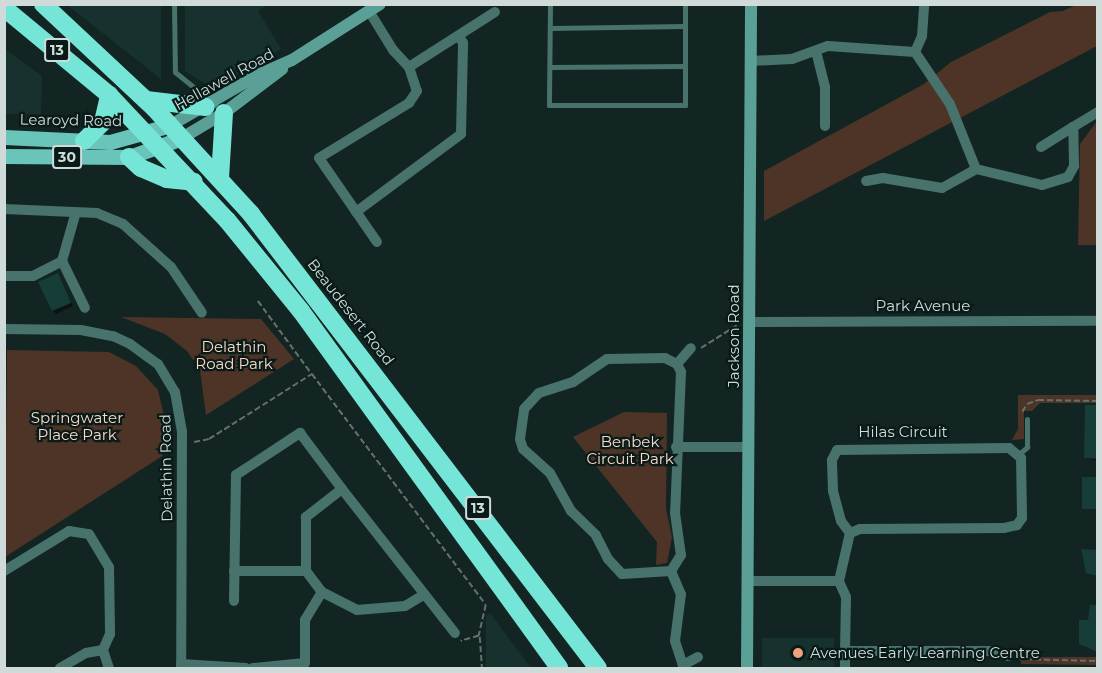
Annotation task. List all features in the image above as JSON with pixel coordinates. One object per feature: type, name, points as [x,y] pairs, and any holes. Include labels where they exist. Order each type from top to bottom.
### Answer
[{"type":"highway","name":"Beaudesert Road","points":[[43,4],[146,100],[220,178],[322,304],[598,669]]},
{"type":"highway","name":"13","points":[[4,8],[109,95],[194,182],[300,311],[559,669]]},
{"type":"highway","points":[[84,141],[103,122],[109,95]]},
{"type":"highway","points":[[146,100],[215,107],[220,178]]},
{"type":"highway","points":[[129,157],[141,168],[167,179],[194,182]]},
{"type":"main road","name":"Learoyd Road","points":[[4,137],[118,142],[149,134],[177,131]]},
{"type":"main road","points":[[129,157],[162,147],[177,131]]},
{"type":"main road","name":"30","points":[[4,156],[129,157]]},
{"type":"street","name":"Jackson Road","points":[[747,669],[751,4]]},
{"type":"street","points":[[915,52],[922,36],[924,4]]},
{"type":"street","name":"Hellawell Road","points":[[177,131],[375,8]]},
{"type":"street","points":[[375,8],[393,50],[409,67],[417,91],[409,103],[319,158],[377,242]]},
{"type":"street","points":[[409,67],[495,12]]},
{"type":"street","points":[[356,212],[462,134],[463,43],[459,36]]},
{"type":"street","points":[[751,61],[792,59],[840,45],[858,51],[915,52]]},
{"type":"street","points":[[816,51],[825,87],[825,126]]},
{"type":"street","points":[[915,52],[950,104],[976,169]]},
{"type":"street","name":"Hellawell Road","points":[[177,131],[215,107]]},
{"type":"street","points":[[1041,147],[1098,112]]},
{"type":"street","points":[[866,181],[883,178],[942,188],[976,169],[1042,185],[1056,183],[1068,177],[1074,166],[1074,127]]},
{"type":"street","points":[[4,209],[97,213],[123,224],[151,246],[202,313]]},
{"type":"street","points":[[76,212],[62,261],[85,308]]},
{"type":"street","points":[[4,276],[33,276],[62,261]]},
{"type":"street","name":"Park Avenue","points":[[750,322],[1098,321]]},
{"type":"street","name":"Delathin Road","points":[[4,329],[81,330],[113,336],[130,344],[158,364],[176,392],[182,431],[181,667]]},
{"type":"street","points":[[677,364],[691,348]]},
{"type":"street","points":[[671,571],[622,574],[614,567],[597,535],[571,511],[550,473],[523,449],[520,439],[524,409],[531,399],[573,382],[607,358],[665,358],[677,364]]},
{"type":"street","points":[[671,571],[681,555],[675,513],[676,447],[681,388],[677,364]]},
{"type":"street","points":[[234,601],[234,482],[242,471],[300,433],[423,595],[455,633]]},
{"type":"street","points":[[676,447],[748,447]]},
{"type":"street","name":"Hilas Circuit","points":[[850,533],[841,521],[832,491],[832,460],[837,450],[1009,448],[1019,454]]},
{"type":"street","points":[[845,669],[846,597],[839,581],[850,533],[860,529],[1004,528],[1017,525],[1022,508],[1023,469],[1019,454]]},
{"type":"street","points":[[342,489],[306,517],[306,571],[322,592],[357,610],[405,606],[423,595]]},
{"type":"street","points":[[4,571],[69,531],[89,534],[110,567],[110,634],[103,650],[109,669]]},
{"type":"street","points":[[234,571],[306,571]]},
{"type":"street","points":[[671,571],[681,594],[675,641],[684,667],[698,657]]},
{"type":"street","points":[[748,581],[839,581]]},
{"type":"street","points":[[253,669],[305,666],[305,620],[322,592]]},
{"type":"street","points":[[60,669],[86,653],[103,650]]},
{"type":"street","points":[[845,651],[993,651],[1008,656]]},
{"type":"street","points":[[181,667],[246,669]]},
{"type":"lane","points":[[174,4],[175,72],[215,107]]},
{"type":"lane","points":[[550,4],[549,105],[685,105],[685,4]]},
{"type":"lane","points":[[550,28],[685,26]]},
{"type":"lane","points":[[550,67],[685,66]]},
{"type":"lane","points":[[1019,454],[1027,447],[1025,417]]},
{"type":"path","points":[[258,301],[486,608],[479,636],[482,669]]},
{"type":"path","points":[[691,348],[706,348],[735,324],[750,322]]},
{"type":"path","points":[[193,442],[210,439],[312,374]]},
{"type":"path","points":[[1025,417],[1027,404],[1038,400],[1098,400]]},
{"type":"path","points":[[455,633],[459,641],[479,636]]},
{"type":"path","points":[[1008,656],[1021,660],[1098,661]]},
{"type":"shaded area","points":[[67,5],[161,5],[161,79]]},
{"type":"shaded area","points":[[185,5],[267,5],[258,11],[281,49],[219,88],[209,86],[185,71]]},
{"type":"shaded area","points":[[5,49],[42,76],[41,114],[5,114]]},
{"type":"shaded area","points":[[490,613],[531,668],[486,668],[486,615]]},
{"type":"shaded area","name":"Avenues Early Learning Centre","points":[[762,638],[834,638],[834,668],[762,668]]},
{"type":"green space","points":[[1076,5],[1097,5],[1097,46],[764,221],[764,171],[924,84],[951,62],[1050,12],[1063,11]]},
{"type":"green space","points":[[1097,121],[1097,245],[1078,245],[1080,144]]},
{"type":"green space","name":"Delathin Road Park","points":[[121,317],[261,319],[294,359],[206,415],[200,370],[187,351],[165,334]]},
{"type":"green space","name":"Springwater Place Park","points":[[7,350],[109,352],[136,366],[158,390],[165,420],[167,453],[5,557]]},
{"type":"green space","points":[[1018,395],[1097,395],[1097,403],[1040,403],[1032,411],[1024,411],[1024,439],[1012,440],[1018,429]]},
{"type":"green space","name":"Benbek Circuit Park","points":[[624,412],[667,413],[666,509],[672,537],[667,563],[656,565],[657,542],[573,437]]},
{"type":"green space","points":[[1021,657],[1097,657],[1097,665],[1021,664]]},
{"type":"building","points":[[58,273],[71,303],[52,311],[38,282]]},
{"type":"building","points":[[1085,405],[1098,405],[1098,459],[1084,458]]},
{"type":"building","points":[[1082,477],[1098,477],[1098,509],[1082,509]]},
{"type":"building","points":[[1081,549],[1098,550],[1098,576],[1086,573]]},
{"type":"building","points":[[1090,605],[1098,605],[1098,652],[1079,644],[1079,620],[1088,620]]},
{"type":"place","name":"Avenues Early Learning Centre","points":[[798,653]]}]
